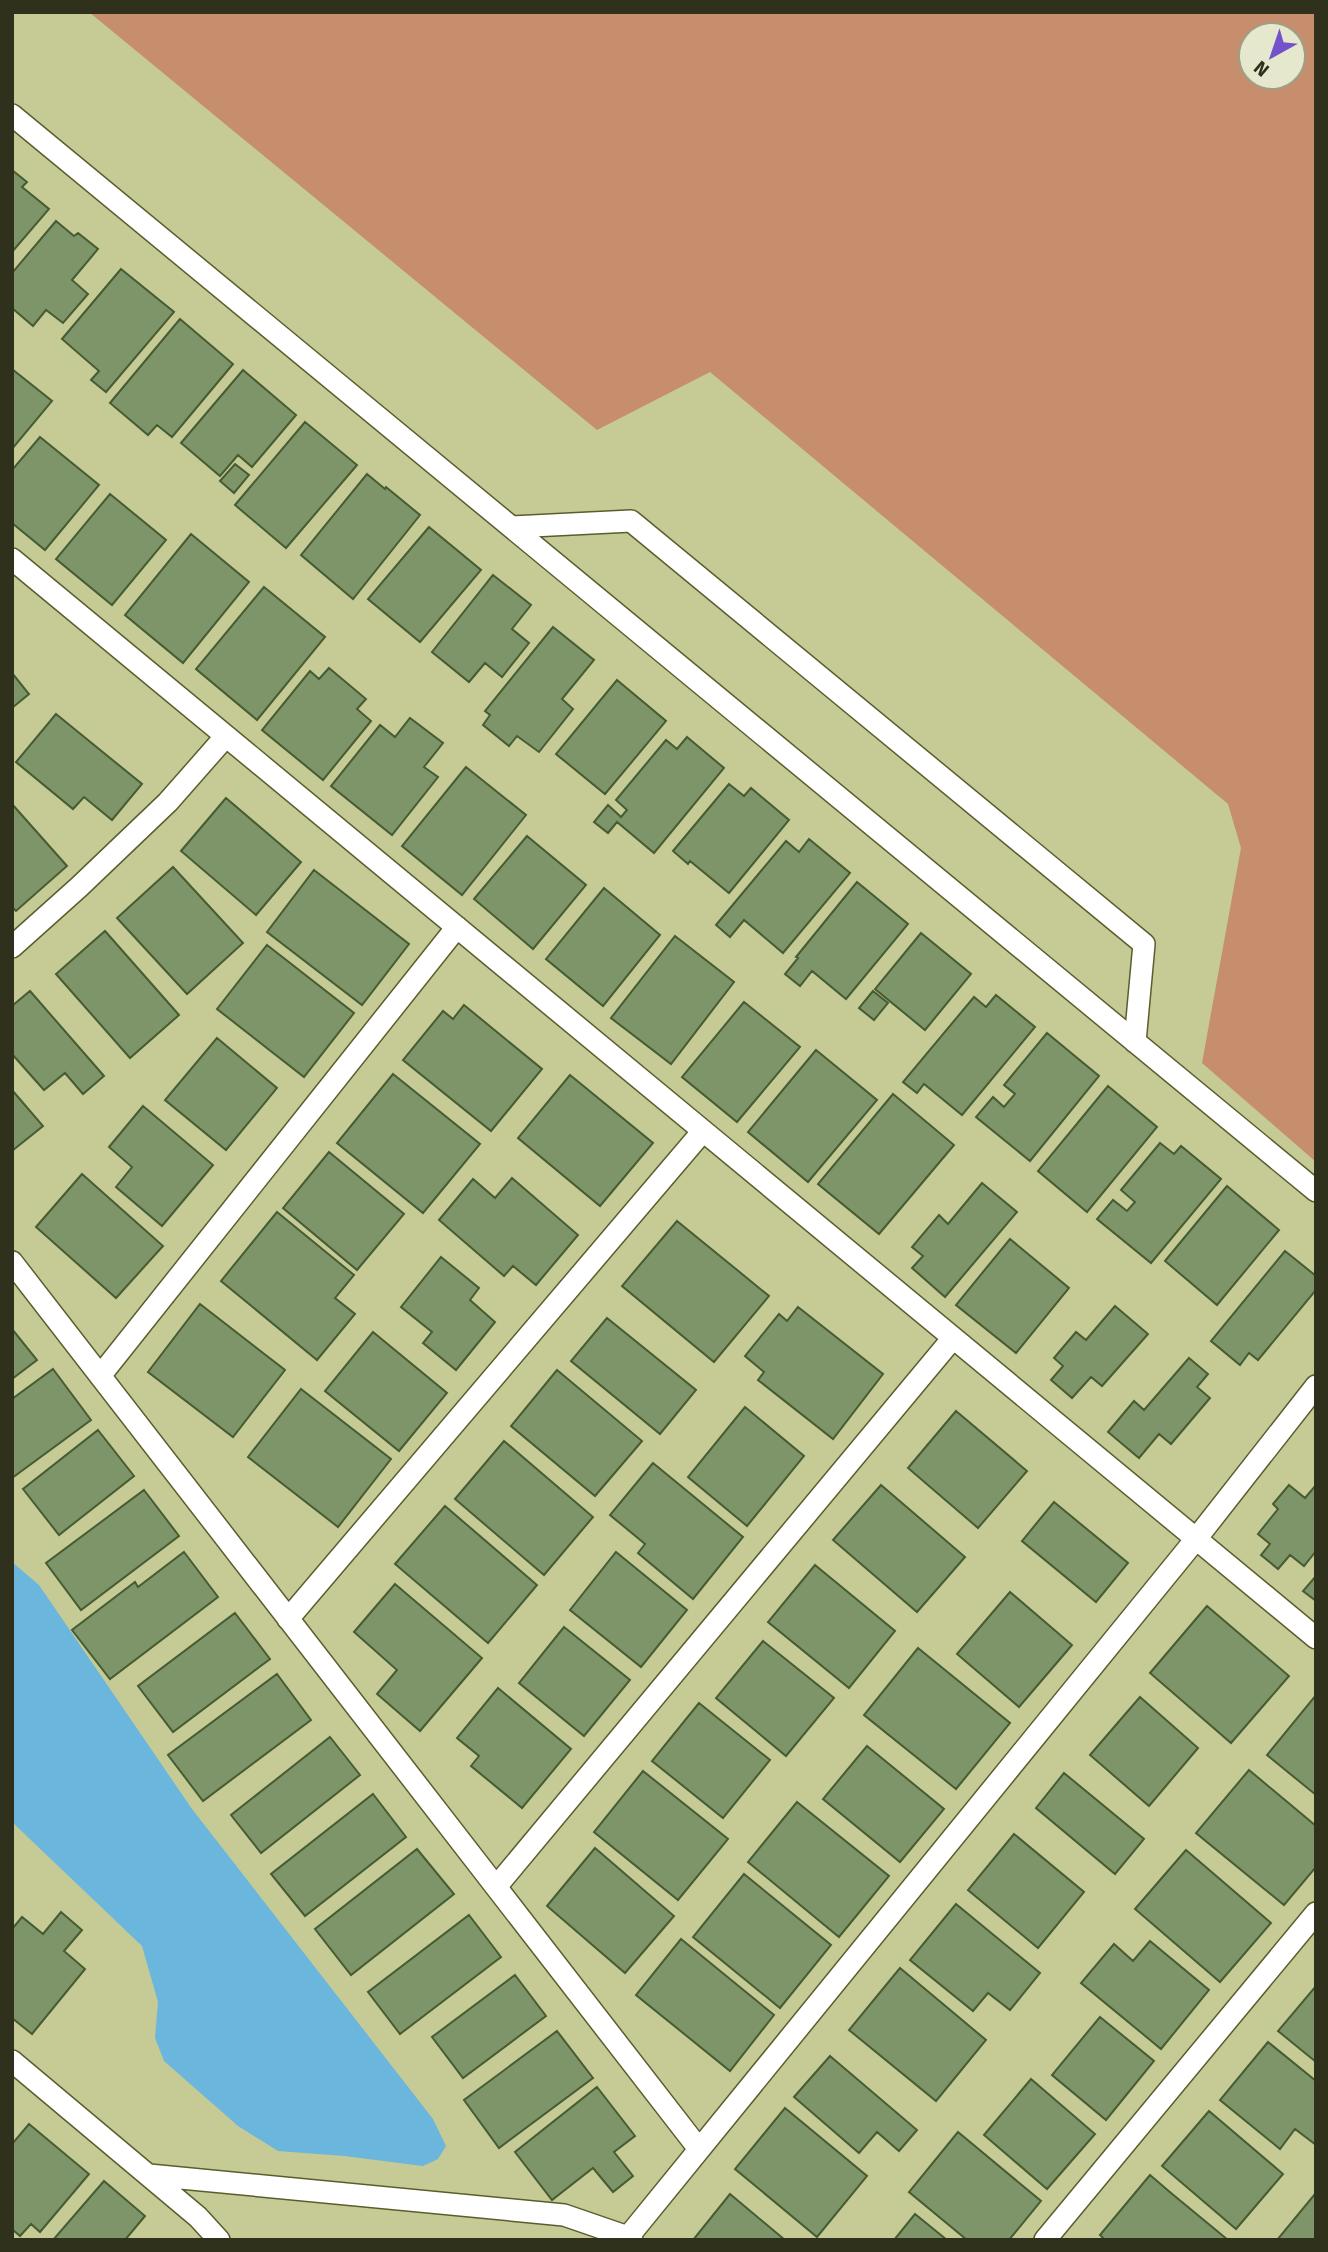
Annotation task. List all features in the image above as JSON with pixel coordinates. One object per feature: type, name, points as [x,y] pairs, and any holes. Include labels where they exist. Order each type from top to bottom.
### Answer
[{"type":"lane","points":[[12,115],[1316,1191]]},
{"type":"lane","points":[[512,527],[631,521],[1144,944],[1135,1042]]},
{"type":"lane","points":[[12,559],[1316,1638]]},
{"type":"lane","points":[[12,947],[168,802],[226,736]]},
{"type":"lane","points":[[100,1376],[457,927]]},
{"type":"lane","points":[[288,1619],[703,1131]]},
{"type":"lane","points":[[12,1262],[699,2149]]},
{"type":"lane","points":[[496,1887],[953,1338]]},
{"type":"lane","points":[[149,2175],[564,2215],[630,2238],[699,2149],[1196,1539],[1316,1386]]},
{"type":"lane","points":[[1045,2240],[1316,1913]]},
{"type":"lane","points":[[12,2061],[198,2217],[219,2240]]},
{"type":"shaded area","points":[[89,12],[1316,12],[1316,1162],[1202,1063],[1241,848],[1228,804],[710,372],[597,430]]},
{"type":"water","points":[[12,1562],[39,1585],[192,1809],[433,2119],[446,2146],[438,2159],[423,2166],[278,2151],[238,2126],[164,2061],[155,2038],[158,2002],[142,1946],[12,1822]]},
{"type":"building","points":[[12,170],[27,182],[22,187],[49,209],[12,252]]},
{"type":"building","points":[[56,221],[74,236],[78,233],[98,249],[72,280],[88,294],[63,323],[46,310],[33,326],[12,308],[12,273]]},
{"type":"building","points":[[121,269],[174,312],[106,392],[91,380],[99,371],[62,339]]},
{"type":"building","points":[[180,319],[233,364],[172,437],[157,425],[148,435],[110,403]]},
{"type":"building","points":[[12,369],[52,401],[12,449]]},
{"type":"building","points":[[243,370],[296,415],[252,467],[238,455],[220,476],[181,443]]},
{"type":"building","points":[[305,422],[357,465],[286,548],[235,505]]},
{"type":"building","points":[[40,437],[99,485],[45,550],[12,523],[12,470]]},
{"type":"building","points":[[235,464],[249,475],[234,493],[220,481]]},
{"type":"building","points":[[367,474],[420,515],[353,599],[301,555]]},
{"type":"building","points":[[110,494],[166,540],[112,605],[56,559]]},
{"type":"building","points":[[429,527],[481,570],[420,642],[368,599]]},
{"type":"building","points":[[191,534],[249,582],[183,663],[125,615]]},
{"type":"building","points":[[493,575],[531,605],[512,629],[529,643],[502,677],[485,663],[469,682],[432,652]]},
{"type":"building","points":[[264,587],[325,637],[257,720],[196,669]]},
{"type":"building","points":[[553,627],[594,660],[562,699],[573,709],[539,752],[517,736],[509,746],[483,725],[490,715],[485,711]]},
{"type":"building","points":[[329,668],[366,699],[357,709],[371,721],[323,780],[262,730],[310,671],[319,679]]},
{"type":"building","points":[[12,673],[29,694],[12,708]]},
{"type":"building","points":[[617,680],[666,721],[605,794],[556,754]]},
{"type":"building","points":[[56,714],[142,784],[112,820],[84,797],[73,809],[16,762]]},
{"type":"building","points":[[410,718],[443,743],[424,767],[438,777],[392,835],[331,786],[380,725],[395,737]]},
{"type":"building","points":[[687,737],[724,768],[654,853],[617,822],[608,833],[594,822],[608,805],[621,817],[627,810],[616,800],[666,740],[677,749]]},
{"type":"building","points":[[466,767],[526,815],[462,895],[402,846]]},
{"type":"building","points":[[729,784],[744,796],[751,788],[789,820],[729,893],[690,861],[688,864],[673,851]]},
{"type":"building","points":[[226,798],[301,862],[256,915],[181,851]]},
{"type":"building","points":[[12,804],[67,866],[16,911],[12,907]]},
{"type":"building","points":[[527,836],[586,885],[533,949],[474,899]]},
{"type":"building","points":[[809,839],[850,873],[783,953],[744,920],[730,937],[716,925],[786,841],[799,852]]},
{"type":"building","points":[[173,867],[243,943],[187,994],[117,918]]},
{"type":"building","points":[[314,870],[409,944],[362,1005],[267,932]]},
{"type":"building","points":[[857,882],[908,924],[846,999],[812,971],[800,986],[785,974]]},
{"type":"building","points":[[604,888],[660,935],[603,1006],[546,959]]},
{"type":"building","points":[[105,931],[179,1015],[130,1058],[56,974]]},
{"type":"building","points":[[921,933],[971,974],[925,1030],[875,989]]},
{"type":"building","points":[[675,936],[734,982],[671,1064],[611,1018]]},
{"type":"building","points":[[267,945],[354,1013],[304,1077],[217,1009]]},
{"type":"building","points":[[30,991],[104,1076],[83,1094],[65,1073],[44,1090],[12,1054],[12,1006]]},
{"type":"building","points":[[873,991],[888,1003],[874,1020],[859,1008]]},
{"type":"building","points":[[996,995],[1035,1027],[962,1115],[924,1084],[917,1093],[903,1082],[974,997],[986,1007]]},
{"type":"building","points":[[744,1002],[800,1047],[737,1122],[682,1077]]},
{"type":"building","points":[[464,1005],[542,1069],[491,1131],[403,1060],[443,1011],[453,1019]]},
{"type":"building","points":[[1047,1033],[1099,1076],[1030,1161],[976,1117],[993,1097],[1004,1107],[1015,1094],[1004,1085]]},
{"type":"building","points":[[217,1038],[277,1088],[226,1150],[165,1100]]},
{"type":"building","points":[[816,1050],[877,1100],[808,1182],[748,1132]]},
{"type":"building","points":[[393,1074],[480,1144],[423,1213],[337,1143]]},
{"type":"building","points":[[570,1075],[653,1143],[600,1206],[518,1138]]},
{"type":"building","points":[[1108,1086],[1157,1127],[1087,1212],[1038,1171]]},
{"type":"building","points":[[12,1090],[43,1126],[12,1151]]},
{"type":"building","points":[[893,1094],[954,1145],[879,1234],[818,1184]]},
{"type":"building","points":[[143,1106],[213,1165],[162,1226],[116,1187],[132,1167],[109,1147]]},
{"type":"building","points":[[1160,1143],[1174,1154],[1181,1146],[1221,1179],[1151,1263],[1097,1219],[1113,1200],[1127,1211],[1135,1202],[1121,1190]]},
{"type":"building","points":[[329,1152],[404,1214],[357,1270],[283,1208]]},
{"type":"building","points":[[82,1174],[163,1246],[116,1298],[36,1227]]},
{"type":"building","points":[[512,1178],[578,1235],[536,1285],[513,1266],[504,1276],[439,1220],[473,1179],[495,1198]]},
{"type":"building","points":[[982,1183],[1017,1212],[945,1297],[912,1268],[923,1256],[912,1247],[939,1215],[948,1224]]},
{"type":"building","points":[[1227,1186],[1279,1230],[1217,1305],[1165,1261]]},
{"type":"building","points":[[277,1212],[354,1275],[335,1298],[355,1314],[317,1360],[221,1281]]},
{"type":"building","points":[[677,1221],[769,1296],[714,1362],[622,1286]]},
{"type":"building","points":[[1010,1239],[1069,1288],[1016,1353],[956,1305]]},
{"type":"building","points":[[1285,1251],[1316,1276],[1316,1290],[1258,1360],[1249,1353],[1240,1365],[1211,1341]]},
{"type":"building","points":[[441,1257],[479,1288],[470,1300],[495,1322],[456,1370],[423,1343],[432,1332],[401,1307]]},
{"type":"building","points":[[200,1304],[285,1370],[233,1437],[148,1372]]},
{"type":"building","points":[[1115,1306],[1148,1334],[1102,1386],[1091,1377],[1072,1398],[1051,1380],[1063,1366],[1054,1358],[1076,1332],[1086,1340]]},
{"type":"building","points":[[798,1307],[883,1374],[833,1439],[758,1380],[764,1372],[745,1356],[779,1314],[787,1321]]},
{"type":"building","points":[[607,1318],[696,1390],[660,1434],[571,1361]]},
{"type":"building","points":[[12,1329],[37,1360],[12,1379]]},
{"type":"building","points":[[373,1332],[447,1393],[399,1451],[325,1391]]},
{"type":"building","points":[[1189,1358],[1208,1374],[1197,1387],[1210,1398],[1171,1444],[1159,1434],[1139,1458],[1108,1432],[1134,1401],[1144,1410]]},
{"type":"building","points":[[53,1369],[91,1420],[12,1478],[12,1399]]},
{"type":"building","points":[[557,1370],[642,1441],[595,1496],[511,1426]]},
{"type":"building","points":[[301,1389],[391,1459],[338,1527],[248,1457]]},
{"type":"building","points":[[745,1407],[804,1456],[747,1526],[688,1477]]},
{"type":"building","points":[[956,1411],[1027,1471],[978,1528],[908,1468]]},
{"type":"building","points":[[98,1430],[134,1476],[59,1535],[23,1489]]},
{"type":"building","points":[[504,1441],[593,1517],[544,1575],[455,1499]]},
{"type":"building","points":[[653,1463],[743,1537],[693,1599],[638,1553],[645,1544],[610,1515]]},
{"type":"building","points":[[881,1485],[965,1557],[917,1612],[833,1540]]},
{"type":"building","points":[[1289,1485],[1305,1498],[1316,1485],[1316,1551],[1304,1566],[1290,1555],[1278,1569],[1261,1555],[1270,1544],[1258,1534],[1278,1509],[1273,1504]]},
{"type":"building","points":[[144,1490],[179,1536],[81,1610],[46,1563]]},
{"type":"building","points":[[1054,1502],[1128,1563],[1096,1602],[1022,1541]]},
{"type":"building","points":[[445,1506],[537,1585],[488,1643],[395,1564]]},
{"type":"building","points":[[184,1552],[218,1597],[110,1679],[72,1630],[135,1582],[138,1587]]},
{"type":"building","points":[[616,1552],[687,1610],[641,1667],[570,1610]]},
{"type":"building","points":[[815,1565],[895,1631],[849,1688],[768,1622]]},
{"type":"building","points":[[1316,1576],[1316,1601],[1303,1591]]},
{"type":"building","points":[[395,1584],[482,1658],[420,1731],[377,1694],[397,1670],[354,1632]]},
{"type":"building","points":[[1010,1592],[1072,1645],[1019,1707],[957,1654]]},
{"type":"building","points":[[1207,1606],[1289,1676],[1231,1743],[1150,1673]]},
{"type":"building","points":[[235,1613],[270,1659],[173,1732],[138,1686]]},
{"type":"building","points":[[564,1627],[630,1680],[584,1736],[519,1683]]},
{"type":"building","points":[[763,1641],[834,1698],[786,1756],[716,1698]]},
{"type":"building","points":[[918,1648],[1010,1723],[956,1789],[864,1715]]},
{"type":"building","points":[[277,1674],[311,1720],[203,1801],[168,1755]]},
{"type":"building","points":[[498,1688],[571,1749],[522,1808],[471,1766],[479,1756],[457,1738]]},
{"type":"building","points":[[1316,1695],[1316,1795],[1267,1755]]},
{"type":"building","points":[[1140,1697],[1198,1748],[1149,1806],[1090,1755]]},
{"type":"building","points":[[699,1703],[770,1760],[723,1818],[652,1761]]},
{"type":"building","points":[[330,1737],[360,1775],[261,1853],[231,1815]]},
{"type":"building","points":[[867,1746],[944,1809],[900,1862],[823,1799]]},
{"type":"building","points":[[1249,1770],[1316,1826],[1316,1867],[1284,1905],[1196,1833]]},
{"type":"building","points":[[643,1771],[728,1839],[678,1900],[594,1832]]},
{"type":"building","points":[[1064,1773],[1144,1839],[1115,1874],[1036,1808]]},
{"type":"building","points":[[373,1794],[406,1837],[305,1916],[271,1874]]},
{"type":"building","points":[[797,1802],[889,1876],[839,1937],[748,1862]]},
{"type":"building","points":[[1014,1834],[1084,1892],[1038,1948],[968,1890]]},
{"type":"building","points":[[595,1848],[674,1916],[625,1973],[547,1906]]},
{"type":"building","points":[[417,1849],[454,1894],[351,1975],[315,1929]]},
{"type":"building","points":[[1186,1850],[1271,1923],[1220,1982],[1135,1909]]},
{"type":"building","points":[[744,1874],[831,1945],[780,2008],[693,1937]]},
{"type":"building","points":[[956,1904],[1040,1973],[1010,2010],[988,1993],[973,2011],[910,1960]]},
{"type":"building","points":[[61,1912],[82,1930],[64,1951],[85,1969],[32,2034],[12,2018],[12,1929],[22,1917],[43,1934]]},
{"type":"building","points":[[469,1915],[501,1957],[400,2034],[368,1992]]},
{"type":"building","points":[[681,1939],[774,2015],[730,2071],[636,1995]]},
{"type":"building","points":[[1150,1941],[1209,1990],[1161,2049],[1081,1983],[1114,1944],[1133,1961]]},
{"type":"building","points":[[900,1968],[986,2040],[936,2101],[849,2030]]},
{"type":"building","points":[[515,1975],[546,2016],[463,2078],[432,2037]]},
{"type":"building","points":[[1316,1986],[1316,2062],[1278,2031]]},
{"type":"building","points":[[1100,2017],[1154,2061],[1106,2120],[1052,2075]]},
{"type":"building","points":[[557,2031],[593,2078],[499,2148],[464,2100]]},
{"type":"building","points":[[1268,2042],[1316,2081],[1316,2145],[1295,2129],[1280,2149],[1220,2100]]},
{"type":"building","points":[[830,2056],[917,2130],[899,2151],[877,2132],[859,2153],[794,2097]]},
{"type":"building","points":[[1031,2079],[1095,2134],[1047,2189],[984,2135]]},
{"type":"building","points":[[597,2087],[635,2136],[614,2152],[633,2176],[613,2192],[593,2168],[552,2200],[515,2152]]},
{"type":"building","points":[[785,2108],[867,2176],[817,2237],[735,2169]]},
{"type":"building","points":[[1209,2111],[1283,2174],[1236,2229],[1162,2166]]},
{"type":"building","points":[[29,2124],[89,2174],[40,2232],[31,2224],[20,2236],[12,2229],[12,2144]]},
{"type":"building","points":[[958,2132],[1041,2201],[1009,2240],[967,2240],[909,2192]]},
{"type":"building","points":[[1150,2175],[1228,2240],[1105,2240],[1100,2235]]},
{"type":"building","points":[[104,2181],[145,2216],[125,2240],[53,2240]]},
{"type":"building","points":[[730,2194],[785,2240],[693,2240]]},
{"type":"building","points":[[1315,2194],[1316,2240],[1277,2240]]},
{"type":"building","points":[[915,2214],[947,2240],[894,2240]]}]
